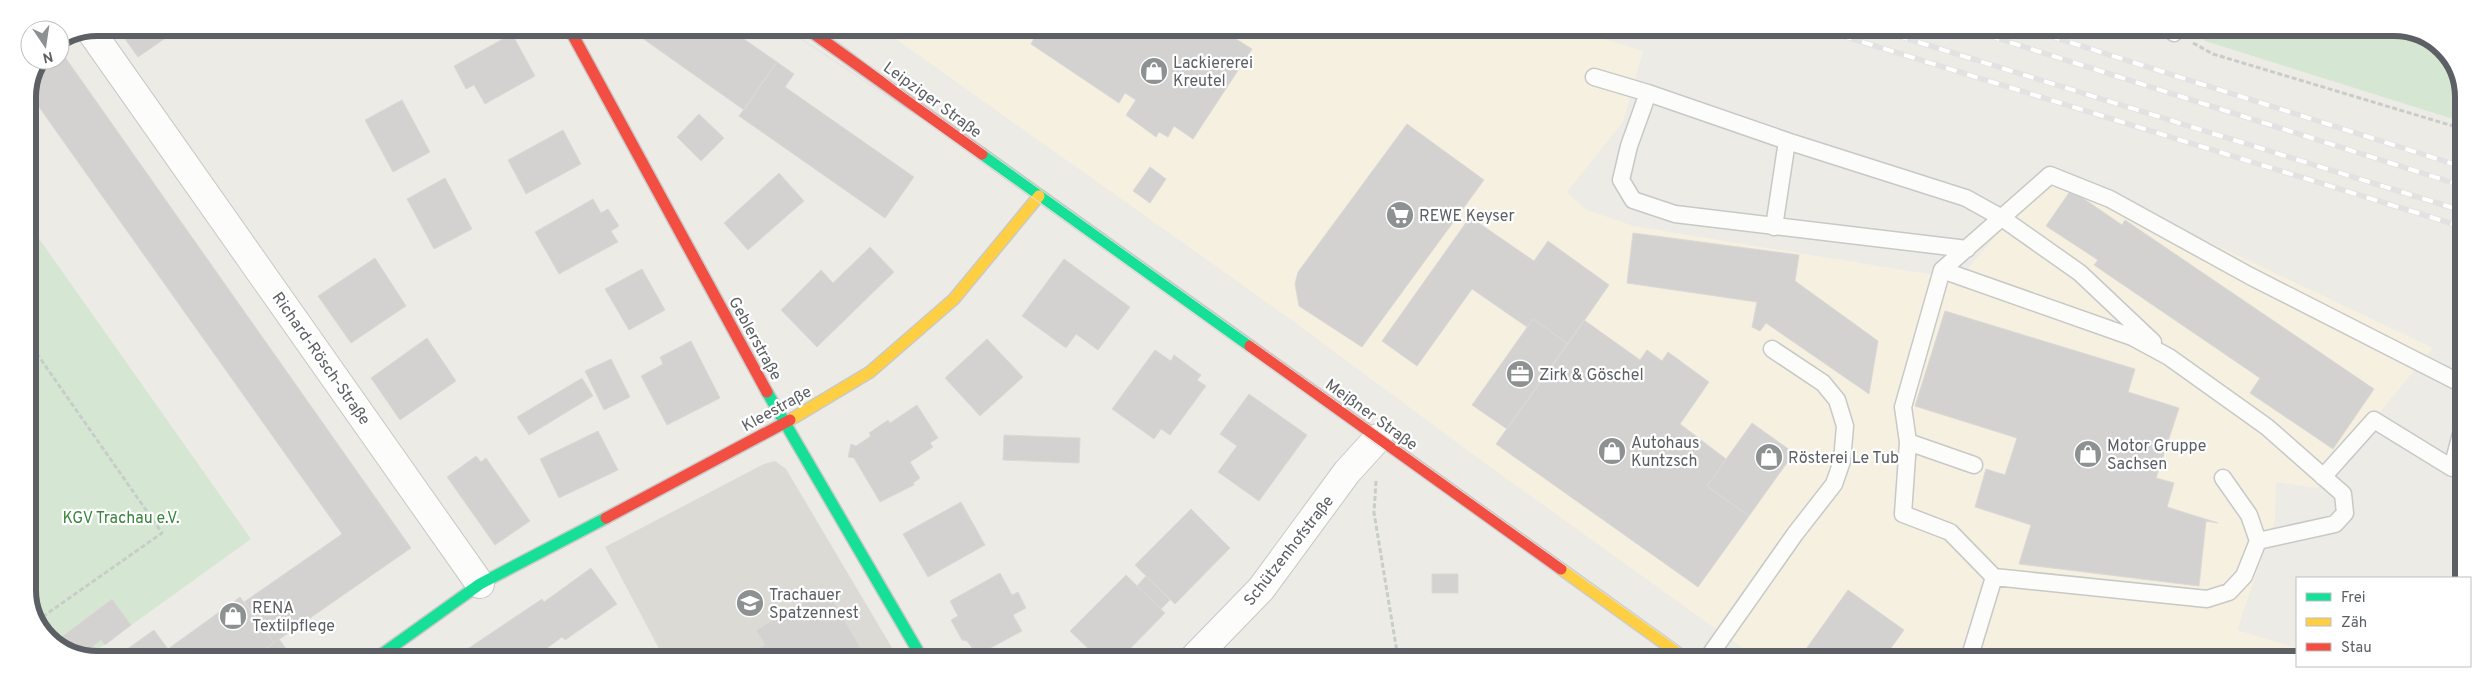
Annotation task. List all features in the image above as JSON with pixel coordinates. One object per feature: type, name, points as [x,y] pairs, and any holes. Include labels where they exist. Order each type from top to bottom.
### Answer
[{"type":"street","name":"Richard-Rösch-Straße","points":[[94,36],[480,584]]},
{"type":"street","name":"Geblerstraße","points":[[573,36],[784,424],[918,651]]},
{"type":"street","name":"Leipziger Straße","points":[[817,36],[1040,196]]},
{"type":"street","name":"Kleestraße","points":[[480,584],[784,424],[870,372],[954,299],[1040,196]]},
{"type":"street","name":"Meißner Straße","points":[[1040,196],[1675,651]]},
{"type":"street","name":"Schützenhofstraße","points":[[1201,651],[1261,590],[1347,472],[1378,438]]},
{"type":"street","points":[[388,651],[480,584]]},
{"type":"lane","points":[[1594,77],[1966,198],[2002,218],[2080,273],[2169,357]]},
{"type":"lane","points":[[1648,93],[1629,146],[1621,180],[1632,200],[1675,214],[1967,250]]},
{"type":"lane","points":[[1774,227],[1787,140]]},
{"type":"lane","points":[[2223,478],[2249,515],[2258,541],[2244,576],[2229,592],[2207,599],[1994,577],[1950,532],[1903,514],[1908,442],[1903,407],[1942,270],[2050,175],[2110,199],[2250,276],[2455,380]]},
{"type":"lane","points":[[1942,270],[2132,337],[2169,357],[2267,427],[2342,494],[2345,513],[2335,524],[2258,541]]},
{"type":"lane","points":[[1713,651],[1795,534],[1834,484],[1842,460],[1844,426],[1837,400],[1823,383],[1772,349]]},
{"type":"lane","points":[[2322,476],[2374,420],[2452,468],[2455,457]]},
{"type":"lane","points":[[1908,442],[1974,465]]},
{"type":"lane","points":[[1971,651],[1994,577]]},
{"type":"path","points":[[2183,36],[2213,54],[2455,127]]},
{"type":"path","points":[[36,352],[162,533],[44,616],[41,612]]},
{"type":"path","points":[[1378,438],[1374,513],[1397,651]]},
{"type":"shaded area","points":[[892,36],[1595,36],[1643,51],[1623,122],[1567,192],[1585,209],[1633,226],[1959,279],[2053,168],[2433,348],[2317,488],[2276,482],[2275,520],[2237,630],[2296,648],[2296,651],[1747,651],[1486,464],[1286,316]]},
{"type":"shaded area","name":"Trachauer Spatzennest","points":[[775,461],[786,469],[894,651],[660,651],[605,547],[764,464]]},
{"type":"green space","points":[[2200,36],[2393,36],[2409,38],[2434,51],[2442,60],[2454,86],[2455,119],[2205,41]]},
{"type":"green space","name":"KGV Trachau e.V.","points":[[36,234],[251,539],[96,651],[82,649],[57,636],[44,620],[36,593]]},
{"type":"building","points":[[123,36],[169,36],[138,57]]},
{"type":"building","points":[[508,36],[513,36],[535,76],[485,104],[474,85],[466,89],[454,66]]},
{"type":"building","points":[[639,36],[740,36],[777,62],[744,110]]},
{"type":"building","name":"Lackiererei Kreutel","points":[[1035,36],[1231,36],[1252,49],[1193,139],[1174,126],[1168,137],[1159,132],[1156,137],[1126,115],[1136,100],[1125,93],[1119,103],[1031,44]]},
{"type":"building","points":[[777,62],[794,74],[785,87],[914,177],[885,218],[739,116]]},
{"type":"building","points":[[70,64],[411,548],[274,643],[244,602],[342,534],[36,103],[37,86],[43,70],[70,70]]},
{"type":"building","points":[[402,100],[430,152],[393,172],[365,120]]},
{"type":"building","points":[[699,114],[724,138],[701,161],[677,137]]},
{"type":"building","name":"REWE Keyser","points":[[1407,124],[1484,180],[1362,347],[1299,306],[1295,284],[1298,272]]},
{"type":"building","points":[[563,130],[581,164],[526,194],[508,160]]},
{"type":"building","points":[[1150,167],[1166,179],[1150,203],[1133,191]]},
{"type":"building","points":[[779,173],[804,201],[748,250],[724,223]]},
{"type":"building","points":[[445,178],[472,229],[434,249],[407,199]]},
{"type":"building","points":[[2071,190],[2122,225],[2125,220],[2374,389],[2333,449],[2250,393],[2260,378],[2094,265],[2098,260],[2046,226]]},
{"type":"building","points":[[593,199],[601,213],[608,209],[619,226],[611,231],[618,242],[559,274],[535,232]]},
{"type":"building","points":[[1470,217],[1534,261],[1548,241],[1609,285],[1568,344],[1533,319],[1527,327],[1472,289],[1417,366],[1382,341]]},
{"type":"building","points":[[1633,233],[1799,255],[1795,281],[1878,341],[1869,394],[1766,323],[1760,331],[1752,327],[1757,302],[1627,283]]},
{"type":"building","points":[[870,247],[894,272],[817,347],[781,310],[821,270],[833,283]]},
{"type":"building","points":[[375,258],[406,306],[351,343],[318,296]]},
{"type":"building","points":[[1064,259],[1130,307],[1098,350],[1076,334],[1066,348],[1022,316]]},
{"type":"building","points":[[642,269],[665,310],[629,330],[605,289]]},
{"type":"building","name":"Motor Gruppe Sachsen","points":[[1945,311],[2135,369],[2128,392],[2179,408],[2156,478],[2174,483],[2167,507],[2218,523],[2206,521],[2199,586],[2019,564],[2031,525],[1975,507],[1986,469],[2005,475],[2017,438],[1915,406]]},
{"type":"building","name":"Zirk & Göschel","points":[[1533,319],[1568,344],[1507,429],[1472,405]]},
{"type":"building","name":"Autohaus Kuntzsch","points":[[1584,320],[1640,360],[1647,350],[1662,361],[1668,352],[1709,382],[1680,424],[1726,459],[1707,486],[1749,516],[1698,587],[1496,444]]},
{"type":"building","points":[[427,338],[456,381],[400,420],[371,378]]},
{"type":"building","points":[[987,339],[1023,377],[980,416],[945,378]]},
{"type":"building","points":[[691,341],[720,398],[667,425],[641,376],[663,364],[660,357]]},
{"type":"building","points":[[1155,350],[1171,361],[1174,355],[1201,375],[1197,380],[1206,386],[1170,435],[1161,429],[1154,439],[1112,409]]},
{"type":"building","points":[[611,359],[630,397],[604,410],[585,371]]},
{"type":"building","points":[[582,378],[593,396],[529,435],[517,417]]},
{"type":"building","points":[[1249,394],[1307,435],[1259,501],[1218,472],[1237,446],[1220,434]]},
{"type":"building","points":[[917,405],[938,438],[930,443],[933,447],[910,462],[920,478],[913,483],[914,485],[880,502],[854,458],[848,457],[851,444],[856,446],[871,436],[869,433],[888,420],[890,423]]},
{"type":"building","points":[[1752,423],[1794,453],[1749,516],[1707,486]]},
{"type":"building","points":[[598,431],[618,470],[559,498],[540,459]]},
{"type":"building","points":[[1004,435],[1080,438],[1079,463],[1003,460]]},
{"type":"building","points":[[476,456],[481,462],[486,458],[530,521],[495,545],[447,477]]},
{"type":"building","points":[[961,502],[985,545],[928,577],[903,534]]},
{"type":"building","points":[[1191,509],[1230,548],[1175,604],[1135,565]]},
{"type":"building","points":[[591,568],[617,604],[565,640],[562,637],[543,651],[464,651],[542,599],[544,602]]},
{"type":"building","points":[[1000,573],[1012,595],[1018,592],[1026,608],[1013,615],[1022,631],[985,651],[974,651],[967,641],[962,640],[951,620],[958,616],[950,601]]},
{"type":"building","points":[[1432,574],[1458,574],[1458,593],[1432,593]]},
{"type":"building","points":[[1126,575],[1165,613],[1128,651],[1091,651],[1070,631]]},
{"type":"building","points":[[1146,576],[1170,600],[1161,609],[1137,586]]},
{"type":"building","points":[[826,589],[860,647],[853,651],[761,651],[759,648],[765,645],[756,630]]},
{"type":"building","points":[[1848,590],[1904,630],[1889,651],[1805,651]]},
{"type":"building","name":"RENA Textilpflege","points":[[240,597],[274,643],[262,651],[124,651],[154,630],[168,649]]},
{"type":"building","points":[[112,599],[131,625],[105,645],[101,640],[88,650],[82,649],[60,638]]},
{"type":"building","points":[[279,639],[288,651],[262,651]]},
{"type":"tram line","points":[[797,36],[929,124],[1663,651]]},
{"type":"tram line","points":[[831,36],[900,89],[1685,651]]},
{"type":"railway","points":[[1843,36],[2455,225]]},
{"type":"railway","points":[[1899,36],[2455,209]]},
{"type":"railway","points":[[1990,36],[2455,183]]},
{"type":"railway","points":[[2050,36],[2455,164]]},
{"type":"traffic: fast","points":[[982,154],[1250,346]]},
{"type":"traffic: fast","points":[[767,392],[918,651]]},
{"type":"traffic: fast","points":[[386,651],[480,584],[606,518]]},
{"type":"traffic: slow","points":[[790,420],[870,372],[954,299],[1039,196]]},
{"type":"traffic: slow","points":[[1561,569],[1675,651]]},
{"type":"traffic: jam","points":[[573,36],[767,392]]},
{"type":"traffic: jam","points":[[817,36],[982,154]]},
{"type":"traffic: jam","points":[[1250,346],[1561,569]]},
{"type":"traffic: jam","points":[[606,518],[790,420]]},
{"type":"place","name":"Lackiererei Kreutel","points":[[1154,71]]},
{"type":"place","name":"REWE Keyser","points":[[1400,215]]},
{"type":"place","name":"Zirk & Göschel","points":[[1520,374]]},
{"type":"place","name":"Autohaus Kuntzsch","points":[[1612,451]]},
{"type":"place","name":"Motor Gruppe Sachsen","points":[[2088,454]]},
{"type":"place","name":"Rösterei Le Tub","points":[[1769,457]]},
{"type":"place","name":"Trachauer Spatzennest","points":[[750,603]]},
{"type":"place","name":"RENA Textilpflege","points":[[233,616]]}]
